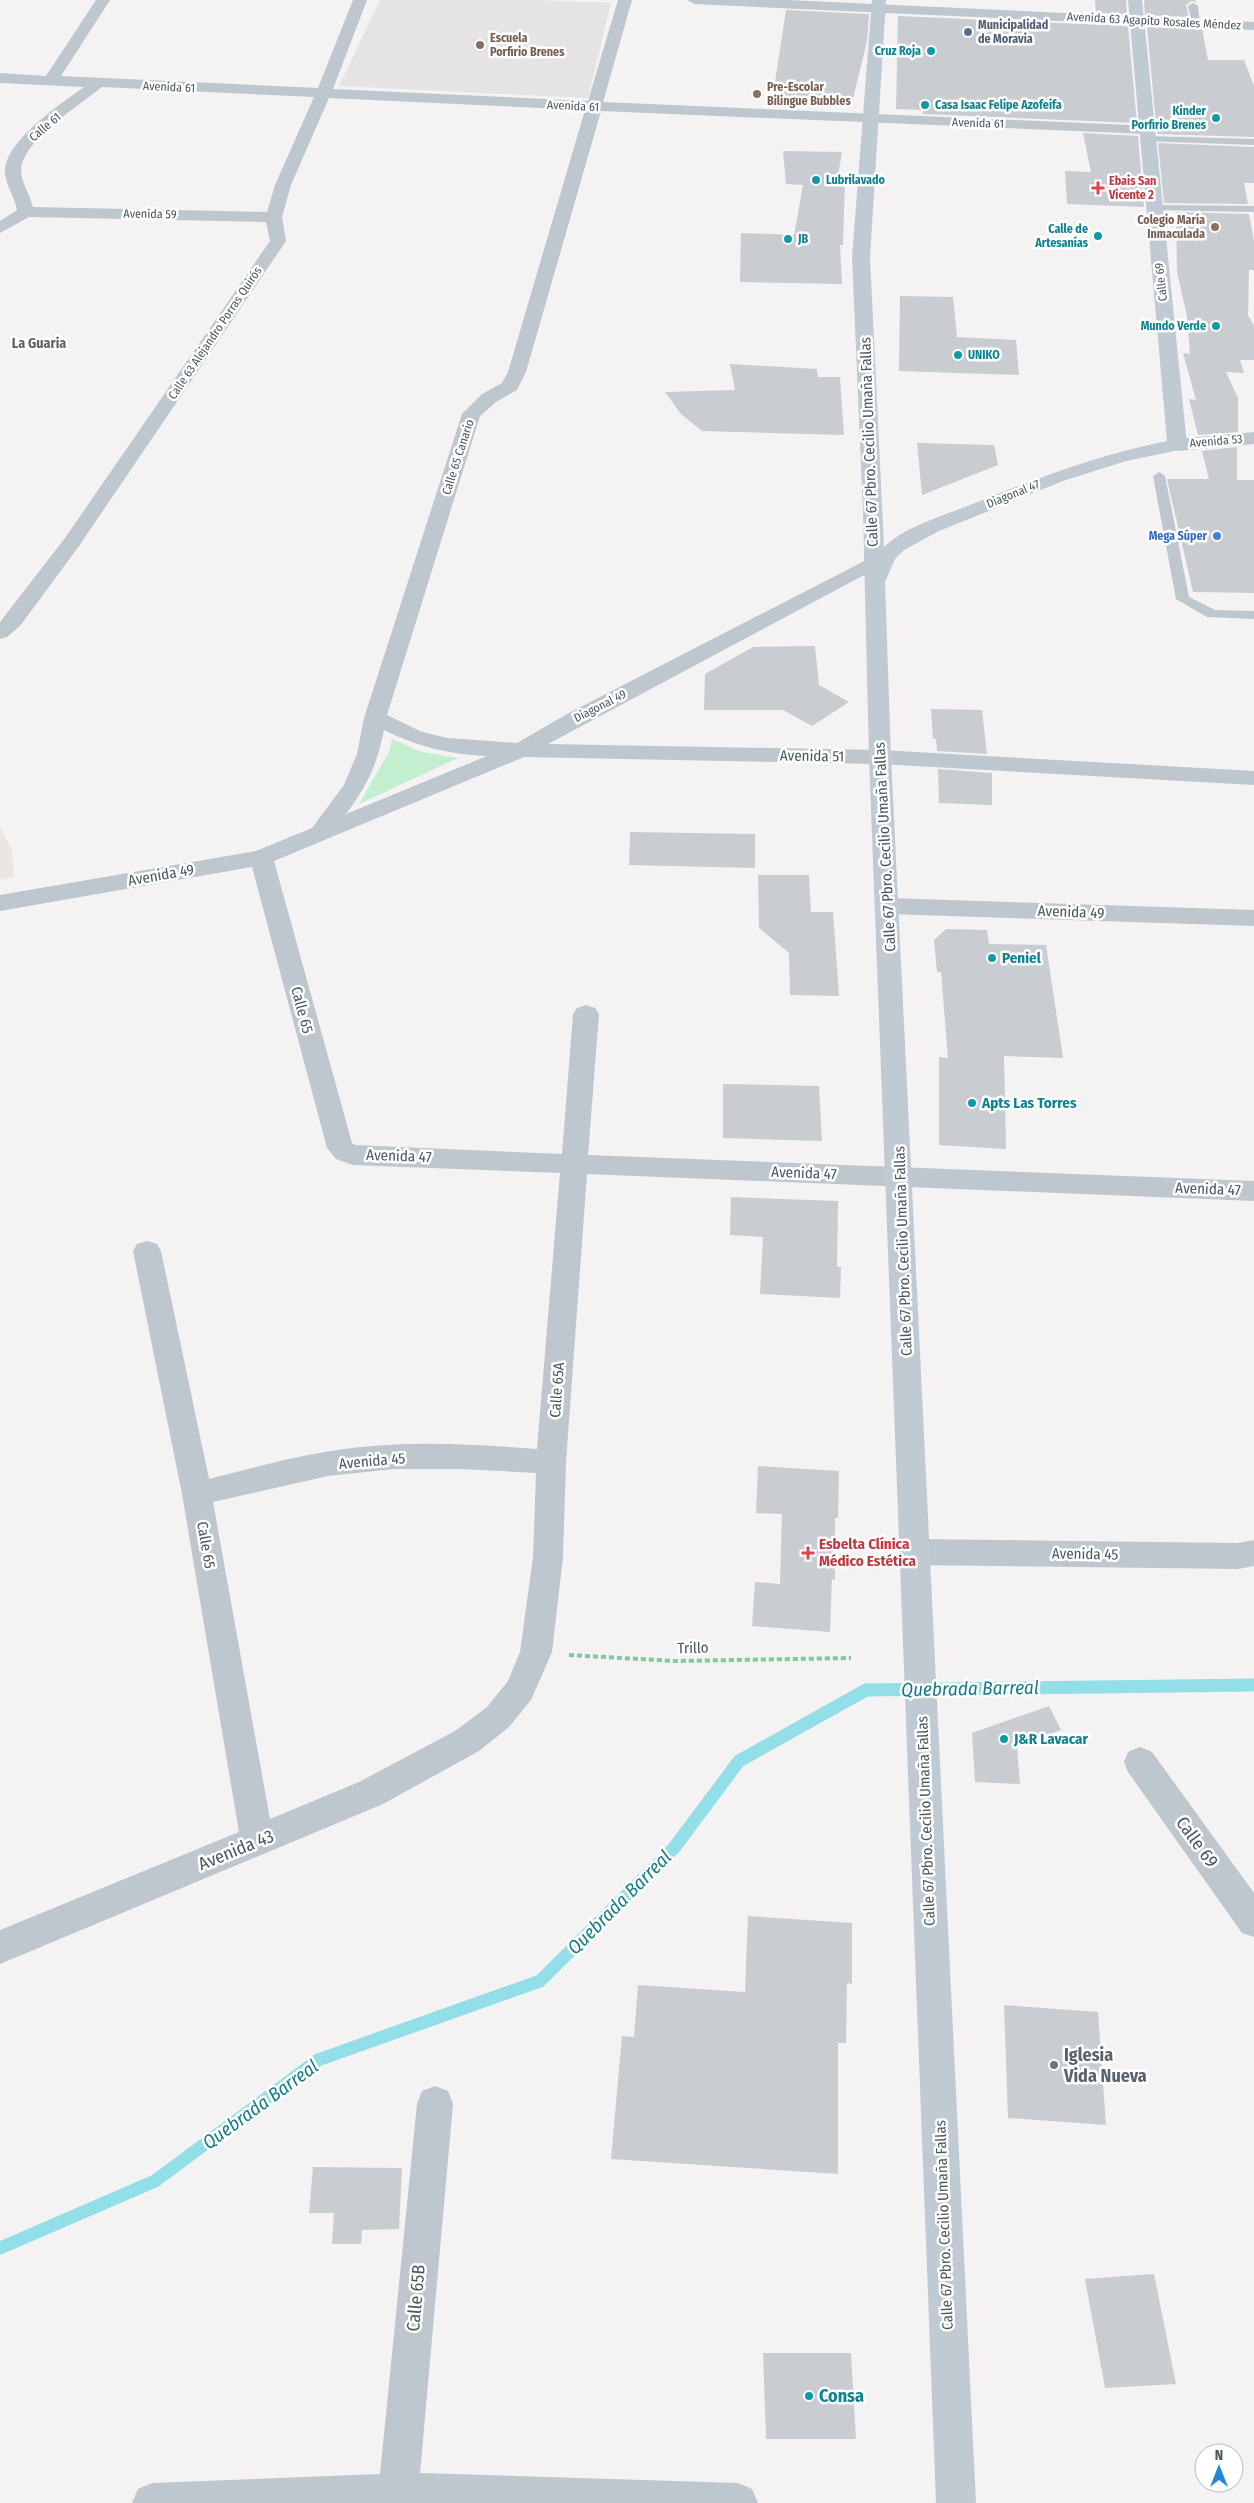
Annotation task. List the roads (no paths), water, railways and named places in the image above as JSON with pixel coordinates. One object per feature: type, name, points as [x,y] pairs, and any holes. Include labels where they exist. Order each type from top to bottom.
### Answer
[{"type":"main road","name":"Calle 69","points":[[1135,0],[1153,208],[1178,444]]},
{"type":"main road","name":"Calle 67 Pbro. Cecilio Umaña Fallas","points":[[879,4],[869,119],[861,257],[873,510],[880,757],[900,1176],[956,2503]]},
{"type":"main road","name":"Diagonal 47","points":[[874,573],[886,557],[898,546],[932,527],[1056,477],[1122,456],[1178,444]]},
{"type":"main road","points":[[873,510],[884,524],[896,531],[915,532],[932,527]]},
{"type":"street","points":[[50,81],[103,0]]},
{"type":"street","name":"Calle 63 Alejandro Porras Quirós","points":[[0,633],[14,622],[72,542],[278,241],[274,217],[283,185],[323,94],[360,0]]},
{"type":"street","name":"Calle 65 Canario","points":[[319,835],[358,780],[368,754],[375,718],[471,414],[489,398],[510,386],[517,372],[625,0]]},
{"type":"street","name":"Avenida 63 Agapito Rosales Méndez","points":[[694,0],[879,4],[1254,26]]},
{"type":"street","name":"Avenida 61","points":[[0,78],[1147,134]]},
{"type":"street","name":"Calle 61","points":[[25,212],[23,197],[13,171],[17,155],[31,137],[98,83]]},
{"type":"street","points":[[0,228],[25,212]]},
{"type":"street","name":"Avenida 59","points":[[25,212],[274,217]]},
{"type":"street","name":"Avenida 53","points":[[1178,444],[1254,438]]},
{"type":"street","name":"Diagonal 49","points":[[319,835],[520,750],[575,719],[713,649],[874,573]]},
{"type":"street","name":"Avenida 51","points":[[375,718],[415,737],[448,745],[481,749],[880,757],[1254,778]]},
{"type":"street","name":"Avenida 49","points":[[0,903],[261,858],[319,835]]},
{"type":"street","name":"Calle 65","points":[[261,858],[340,1148],[345,1152],[354,1154]]},
{"type":"street","name":"Avenida 49","points":[[888,906],[1254,918]]},
{"type":"street","name":"Calle 65A","points":[[466,1741],[498,1717],[520,1690],[536,1652],[548,1557],[551,1462],[586,1014]]},
{"type":"street","name":"Avenida 47","points":[[354,1154],[1254,1191]]},
{"type":"street","name":"Calle 65","points":[[147,1251],[196,1494],[257,1841]]},
{"type":"street","name":"Avenida 45","points":[[196,1494],[293,1469],[373,1458],[475,1456],[551,1462]]},
{"type":"street","name":"Avenida 45","points":[[915,1552],[1238,1556],[1254,1553]]},
{"type":"street","name":"Avenida 43","points":[[0,1946],[371,1793],[466,1741]]},
{"type":"street","name":"Calle 69","points":[[1140,1762],[1254,1921]]},
{"type":"street","name":"Calle 65B","points":[[398,2493],[435,2104]]},
{"type":"street","points":[[152,2503],[398,2493],[633,2502],[738,2503]]},
{"type":"lane","points":[[1193,6],[1197,23]]},
{"type":"lane","name":"Avenida 61","points":[[1147,134],[1254,142]]},
{"type":"lane","points":[[1153,208],[1254,209]]},
{"type":"lane","points":[[1159,476],[1183,599],[1212,614],[1254,616]]},
{"type":"waterway","name":"Quebrada Barreal","points":[[0,2248],[155,2181],[318,2060],[540,1981],[674,1848],[739,1761],[866,1690],[1254,1685]]},
{"type":"place","name":"Municipalidad de Moravia","points":[[968,32]]},
{"type":"place","name":"Escuela Porfirio Brenes","points":[[480,45]]},
{"type":"place","name":"Cruz Roja","points":[[931,51]]},
{"type":"place","name":"Pre-Escolar Bilingue Bubbles","points":[[757,94]]},
{"type":"place","name":"Casa Isaac Felipe Azofeifa","points":[[925,105]]},
{"type":"place","name":"Kinder Porfirio Brenes","points":[[1216,118]]},
{"type":"place","name":"Lubrilavado","points":[[816,180]]},
{"type":"place","name":"Ebais San Vicente 2","points":[[1098,188]]},
{"type":"place","name":"Colegio María Inmaculada","points":[[1215,227]]},
{"type":"place","name":"Calle de Artesanías","points":[[1098,236]]},
{"type":"place","name":"JB","points":[[788,239]]},
{"type":"place","name":"Mundo Verde","points":[[1216,326]]},
{"type":"place","name":"UNIKO","points":[[958,355]]},
{"type":"place","name":"Mega Súper","points":[[1217,536]]},
{"type":"place","name":"Peniel","points":[[992,958]]},
{"type":"place","name":"Apts Las Torres","points":[[972,1103]]},
{"type":"place","name":"Esbelta Clínica Médico Estética","points":[[808,1553]]},
{"type":"place","name":"J&R Lavacar","points":[[1004,1739]]},
{"type":"place","name":"Iglesia Vida Nueva","points":[[1054,2065]]},
{"type":"place","name":"Consa","points":[[809,2396]]},
{"type":"district","name":"La Guaria","points":[[39,343]]}]
